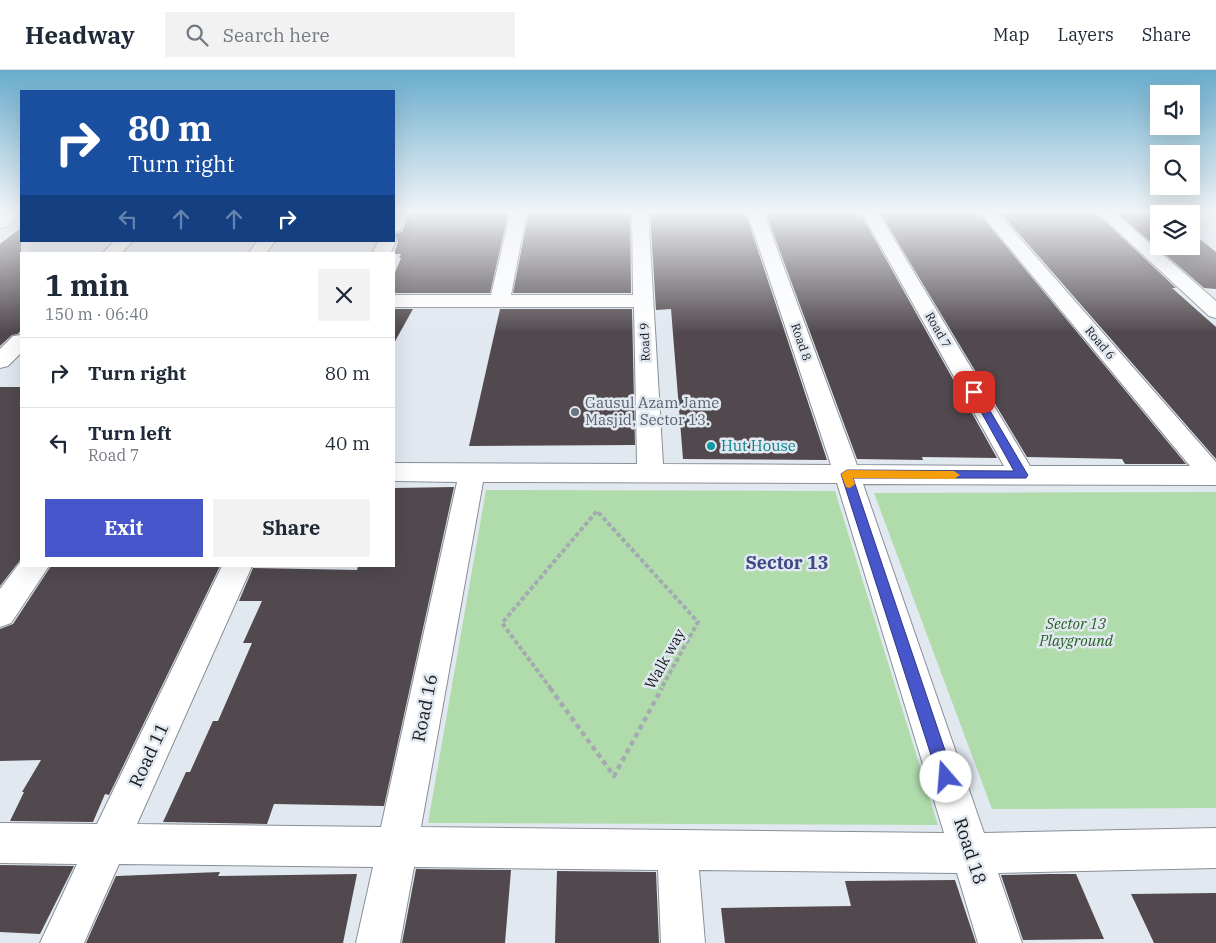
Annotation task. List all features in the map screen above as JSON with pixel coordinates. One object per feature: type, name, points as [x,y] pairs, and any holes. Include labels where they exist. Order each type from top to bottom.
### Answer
[{"type":"street","points":[[500,301],[511,252]]},
{"type":"street","name":"Road 9","points":[[641,252],[650,473]]},
{"type":"street","name":"Road 8","points":[[770,252],[847,474]]},
{"type":"street","name":"Road 7","points":[[893,252],[1022,475]]},
{"type":"street","name":"Road 6","points":[[1023,252],[1214,476]]},
{"type":"street","points":[[1150,252],[1216,312]]},
{"type":"street","points":[[395,301],[643,301]]},
{"type":"street","points":[[0,361],[20,342]]},
{"type":"street","points":[[395,472],[1214,476]]},
{"type":"street","name":"Road 16","points":[[378,943],[472,472]]},
{"type":"street","name":"Road 18","points":[[847,474],[1000,943]]},
{"type":"street","points":[[0,614],[33,567]]},
{"type":"street","name":"Road 11","points":[[62,943],[236,567]]},
{"type":"street","points":[[0,843],[971,853],[1216,848]]},
{"type":"street","points":[[677,850],[683,943]]},
{"type":"path","name":"Walk way","points":[[598,511],[698,622],[614,776],[502,623],[598,511]]},
{"type":"green space","points":[[486,490],[835,491],[938,825],[428,823]]},
{"type":"green space","name":"Sector 13 Playground","points":[[1216,492],[1216,808],[992,809],[874,493]]},
{"type":"building","points":[[0,252],[21,252],[20,331],[18,334],[12,335],[0,346]]},
{"type":"building","points":[[395,252],[500,252],[490,293],[395,293],[395,273],[401,254],[395,254]]},
{"type":"building","points":[[521,252],[630,252],[631,293],[513,293]]},
{"type":"building","points":[[652,252],[758,252],[827,460],[683,459],[671,309],[656,310]]},
{"type":"building","points":[[780,252],[882,252],[997,458],[922,457],[923,460],[857,459]]},
{"type":"building","points":[[904,252],[1011,252],[1186,464],[1125,464],[1122,459],[1027,457]]},
{"type":"building","points":[[1035,252],[1137,252],[1176,288],[1172,288],[1216,327],[1216,459]]},
{"type":"building","points":[[1200,252],[1216,252],[1216,289],[1204,288],[1166,255],[1200,255]]},
{"type":"building","points":[[395,309],[413,309],[395,341]]},
{"type":"building","points":[[500,309],[632,309],[635,445],[469,446]]},
{"type":"building","points":[[0,387],[20,387],[20,560],[0,586]]},
{"type":"building","points":[[454,487],[384,806],[274,804],[267,824],[163,822],[186,772],[190,772],[213,721],[218,721],[252,643],[243,643],[262,601],[239,601],[253,568],[357,570],[358,567],[395,567],[395,488]]},
{"type":"building","points":[[50,567],[220,567],[109,795],[105,794],[93,822],[10,821],[24,792],[22,792],[41,760],[0,761],[0,629],[13,624]]},
{"type":"building","points":[[0,865],[74,866],[40,934],[0,932]]},
{"type":"building","points":[[416,869],[511,870],[505,943],[402,943]]},
{"type":"building","points":[[557,871],[656,872],[659,943],[555,943]]},
{"type":"building","points":[[220,872],[218,876],[357,874],[343,943],[86,943],[116,876]]},
{"type":"building","points":[[1076,874],[1104,939],[1023,940],[1001,875]]},
{"type":"building","points":[[955,880],[976,943],[725,943],[721,908],[851,906],[845,881]]},
{"type":"building","points":[[1216,893],[1216,943],[1154,943],[1131,894]]},
{"type":"slow traffic","points":[[850,484],[847,474],[954,475]]},
{"type":"place","name":"Gausul Azam Jame Masjid, Sector 13.","points":[[575,412]]},
{"type":"place","name":"Hut House","points":[[711,446]]},
{"type":"district","name":"Sector 13","points":[[787,563]]},
{"type":"route","points":[[946,777],[847,474],[1022,475],[974,392]]}]
